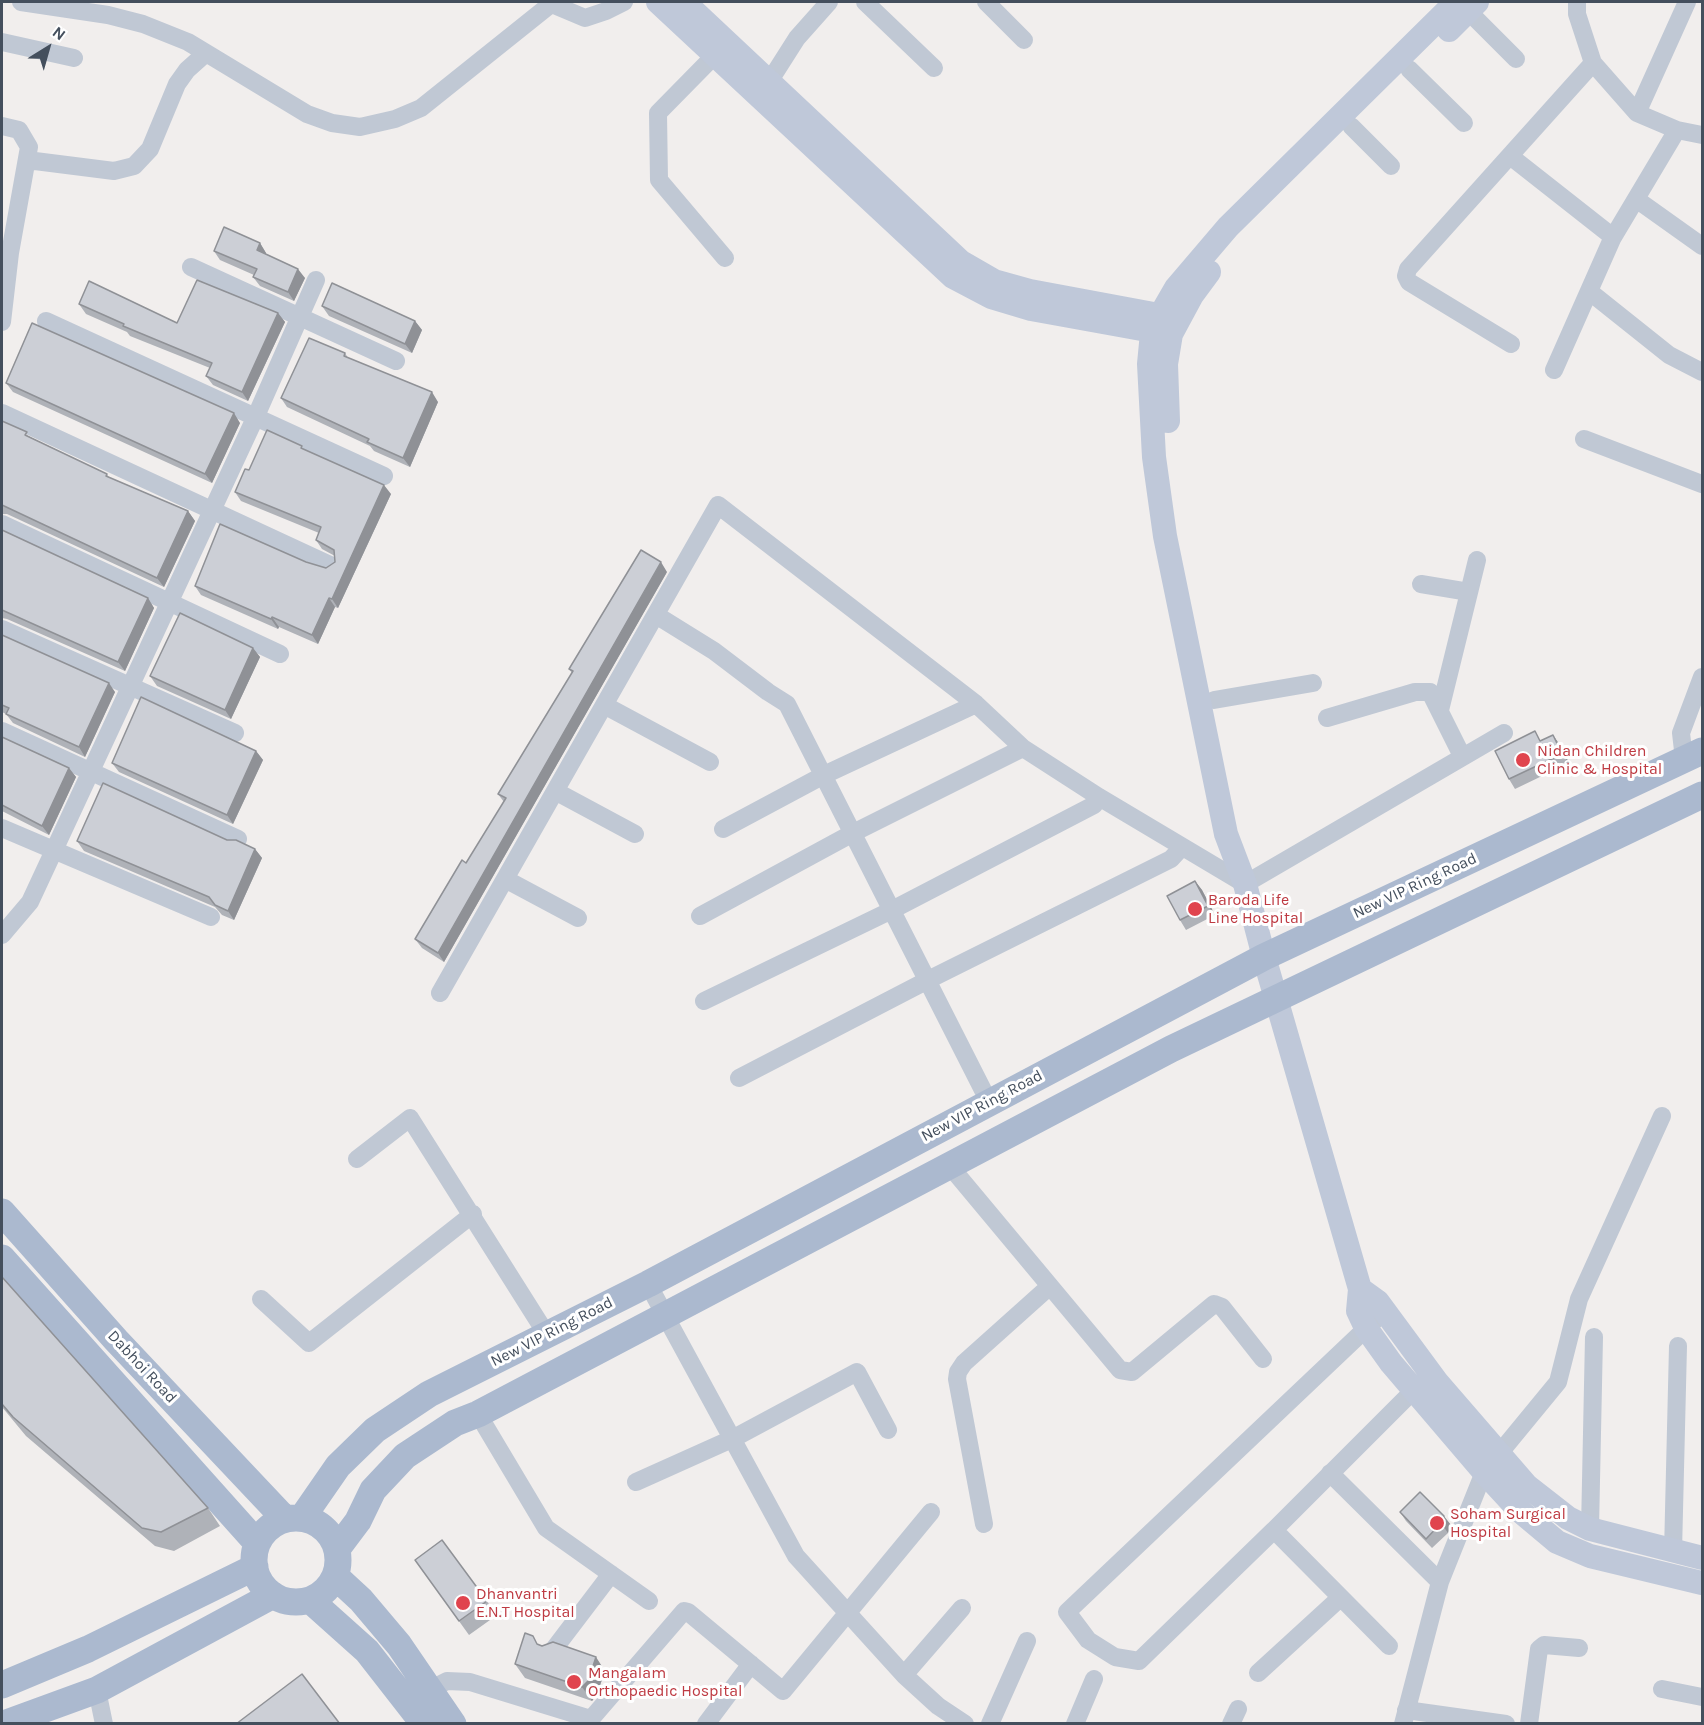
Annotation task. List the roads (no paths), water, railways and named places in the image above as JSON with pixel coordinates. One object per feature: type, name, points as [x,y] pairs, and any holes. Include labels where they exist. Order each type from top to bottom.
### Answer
[{"type":"main road","name":"New VIP Ring Road","points":[[293,1519],[338,1466],[375,1430],[429,1394],[648,1284],[1264,957],[1693,755]]},
{"type":"main road","points":[[337,1549],[358,1521],[373,1490],[405,1456],[455,1423],[478,1414],[1171,1049],[1702,795]]},
{"type":"main road","name":"Dabhoi Road","points":[[2,1212],[116,1340],[293,1519]]},
{"type":"main road","name":"Dabhoi Road","points":[[2,1258],[256,1555]]},
{"type":"main road","points":[[293,1519],[322,1526],[337,1549],[338,1562],[335,1576],[329,1586],[310,1600],[298,1602],[273,1595],[263,1586],[256,1555],[268,1528],[293,1519]]},
{"type":"main road","points":[[2,1685],[88,1649],[256,1555]]},
{"type":"main road","points":[[335,1576],[361,1600],[399,1645],[453,1724]]},
{"type":"main road","points":[[4,1724],[33,1718],[97,1690],[273,1595]]},
{"type":"main road","points":[[310,1600],[367,1651],[424,1724]]},
{"type":"street","points":[[21,2],[41,3],[108,15],[143,24],[188,42],[307,114],[332,123],[360,127],[395,119],[421,108],[549,3],[585,18],[606,12],[624,2]]},
{"type":"street","points":[[658,2],[953,277],[991,297],[1031,309],[1165,325]]},
{"type":"street","points":[[684,2],[961,262],[994,280],[1165,325]]},
{"type":"street","points":[[769,82],[797,38],[829,2]]},
{"type":"street","points":[[865,2],[934,68]]},
{"type":"street","points":[[986,2],[1024,40]]},
{"type":"street","points":[[1577,2],[1576,14],[1593,63],[1637,113],[1677,130],[1702,135]]},
{"type":"street","points":[[1637,113],[1687,2]]},
{"type":"street","points":[[1465,4],[1516,59]]},
{"type":"street","points":[[1245,884],[1242,832],[1179,531],[1169,456],[1165,325],[1238,238],[1409,69],[1465,4]]},
{"type":"street","points":[[1465,4],[1228,227],[1176,288],[1165,325],[1149,364],[1154,457],[1165,536],[1226,834],[1245,884],[1360,1289],[1358,1311],[1366,1328],[1391,1363],[1423,1382],[1500,1453],[1527,1486],[1568,1518],[1590,1529],[1702,1558]]},
{"type":"street","points":[[2,42],[74,58]]},
{"type":"street","points":[[27,160],[114,171],[134,166],[150,149],[177,84],[187,70],[206,53]]},
{"type":"street","points":[[715,55],[658,113],[659,180],[725,258]]},
{"type":"street","points":[[1511,344],[1409,282],[1406,276],[1408,269],[1593,63]]},
{"type":"street","points":[[1409,69],[1464,123]]},
{"type":"street","points":[[2,126],[19,130],[26,138],[29,147],[6,253],[2,321]]},
{"type":"street","points":[[1351,126],[1391,166]]},
{"type":"street","points":[[1554,370],[1613,237],[1677,130]]},
{"type":"street","points":[[1510,156],[1613,237]]},
{"type":"street","points":[[1636,199],[1702,246]]},
{"type":"street","points":[[191,267],[300,315],[396,362]]},
{"type":"street","points":[[2,935],[30,902],[256,416],[316,280]]},
{"type":"street","points":[[1590,292],[1669,355],[1702,372]]},
{"type":"street","points":[[46,321],[384,476]]},
{"type":"street","points":[[2,413],[332,566]]},
{"type":"street","points":[[1584,439],[1702,484]]},
{"type":"street","points":[[440,993],[718,505],[976,704],[1023,748],[1099,797],[1245,884]]},
{"type":"street","points":[[2,524],[280,654]]},
{"type":"street","points":[[1440,710],[1477,560]]},
{"type":"street","points":[[1421,584],[1469,592]]},
{"type":"street","points":[[656,615],[714,651],[768,692],[788,704],[989,1102]]},
{"type":"street","points":[[2,629],[235,733]]},
{"type":"street","points":[[1693,755],[1681,733],[1702,677]]},
{"type":"street","points":[[1214,700],[1313,683]]},
{"type":"street","points":[[1328,718],[1422,690],[1430,692],[1462,756]]},
{"type":"street","points":[[723,829],[824,775],[976,704]]},
{"type":"street","points":[[604,705],[710,762]]},
{"type":"street","points":[[2,731],[238,839]]},
{"type":"street","points":[[1245,884],[1504,733]]},
{"type":"street","points":[[700,915],[853,833],[1023,748]]},
{"type":"street","points":[[555,791],[635,834]]},
{"type":"street","points":[[704,1001],[892,910],[1094,805],[1099,797]]},
{"type":"street","points":[[2,828],[211,917]]},
{"type":"street","points":[[739,1078],[928,980],[1171,859],[1182,847]]},
{"type":"street","points":[[505,879],[578,918]]},
{"type":"street","points":[[1506,1724],[1405,1717],[1440,1582],[1484,1472],[1558,1382],[1579,1299],[1662,1116]]},
{"type":"street","points":[[357,1158],[410,1118],[473,1214],[547,1335]]},
{"type":"street","points":[[949,1165],[1120,1370],[1127,1374],[1132,1372],[1214,1304],[1222,1306],[1263,1359]]},
{"type":"street","points":[[261,1299],[309,1343],[473,1214]]},
{"type":"street","points":[[648,1284],[734,1437],[796,1556],[904,1676],[938,1706],[965,1724]]},
{"type":"street","points":[[984,1524],[957,1379],[958,1372],[964,1363],[1050,1286]]},
{"type":"street","points":[[1360,1289],[1378,1302],[1423,1382],[1484,1472],[1520,1511],[1557,1542],[1590,1556],[1702,1583]]},
{"type":"street","points":[[1384,1312],[1067,1612],[1088,1640],[1115,1658],[1139,1661],[1423,1382]]},
{"type":"street","points":[[1590,1529],[1594,1337]]},
{"type":"street","points":[[1673,1552],[1678,1346]]},
{"type":"street","points":[[636,1482],[734,1437],[857,1372],[888,1430]]},
{"type":"street","points":[[478,1414],[546,1528],[649,1601]]},
{"type":"street","points":[[1330,1473],[1440,1582]]},
{"type":"street","points":[[429,1690],[447,1681],[470,1682],[591,1719],[684,1611],[783,1691],[931,1512]]},
{"type":"street","points":[[1274,1530],[1389,1646]]},
{"type":"street","points":[[554,1649],[610,1574]]},
{"type":"street","points":[[1258,1673],[1340,1598]]},
{"type":"street","points":[[904,1676],[962,1608]]},
{"type":"street","points":[[990,1724],[1027,1641]]},
{"type":"street","points":[[1529,1724],[1539,1650],[1544,1646],[1579,1648]]},
{"type":"street","points":[[706,1724],[751,1664]]},
{"type":"street","points":[[1075,1724],[1094,1678]]},
{"type":"street","points":[[1662,1689],[1702,1697]]},
{"type":"street","points":[[97,1690],[104,1724]]},
{"type":"place","name":"Nidan Children Clinic & Hospital","points":[[1523,760]]},
{"type":"place","name":"Baroda Life Line Hospital","points":[[1195,909]]},
{"type":"place","name":"Soham Surgical Hospital","points":[[1437,1523]]},
{"type":"place","name":"Dhanvantri E.N.T Hospital","points":[[463,1603]]},
{"type":"place","name":"Mangalam Orthopaedic Hospital","points":[[574,1682]]}]
